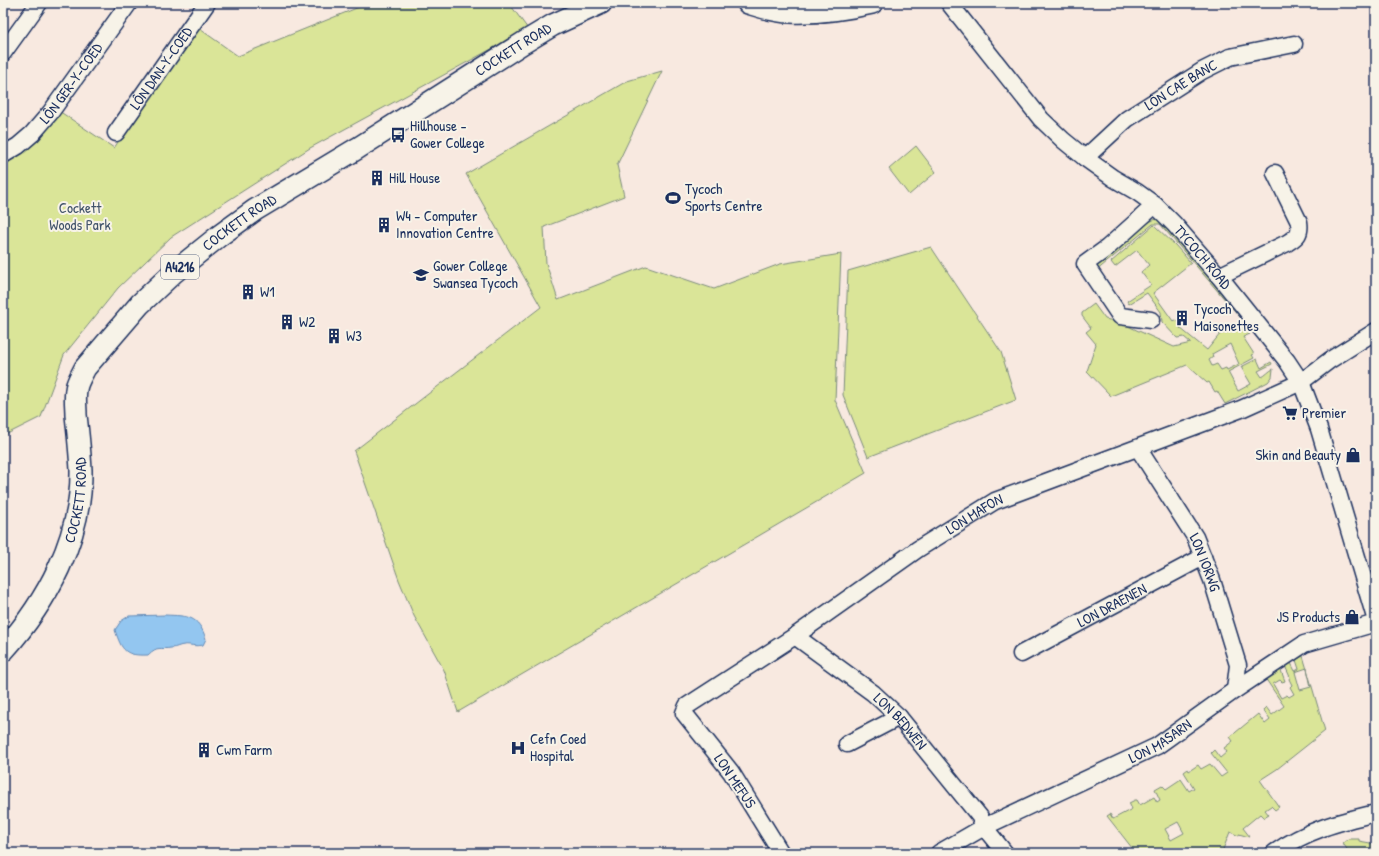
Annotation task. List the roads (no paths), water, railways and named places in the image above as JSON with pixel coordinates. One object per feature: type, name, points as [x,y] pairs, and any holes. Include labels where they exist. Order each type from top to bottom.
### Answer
[{"type":"main road","name":"COCKETT ROAD","points":[[3,651],[26,624],[47,592],[66,552],[73,530],[79,498],[81,471],[75,401],[80,377],[85,368],[140,304],[179,268],[255,210],[358,148],[523,43],[553,26],[601,3]]},
{"type":"main road","points":[[748,3],[766,9],[789,12],[823,11],[872,3]]},
{"type":"street","points":[[3,53],[39,3]]},
{"type":"street","name":"LÔN GER-Y-COED","points":[[3,155],[18,146],[32,134],[129,3]]},
{"type":"street","name":"LÔN DAN-Y-COED","points":[[116,133],[207,3]]},
{"type":"street","name":"TYCOCH ROAD","points":[[949,3],[1041,119],[1085,158],[1155,205],[1174,224],[1219,276],[1287,360],[1301,382],[1319,429],[1376,622]]},
{"type":"street","name":"LÔN CAE BANC","points":[[1085,158],[1127,119],[1202,71],[1230,58],[1294,44]]},
{"type":"street","points":[[1219,276],[1287,243],[1296,237],[1300,230],[1299,222],[1275,173]]},
{"type":"street","points":[[1150,320],[1120,316],[1085,264],[1107,248],[1155,205]]},
{"type":"street","name":"LON MAFON","points":[[684,712],[687,706],[795,636],[918,549],[995,501],[1241,409],[1301,382],[1330,360],[1376,330]]},
{"type":"street","name":"LON IORWG","points":[[1138,448],[1195,536],[1212,580],[1238,665],[1235,690]]},
{"type":"street","name":"LON DRAENEN","points":[[1021,654],[1203,557]]},
{"type":"street","name":"LON MASARN","points":[[939,853],[984,827],[1157,746],[1235,690],[1304,644],[1376,622]]},
{"type":"street","name":"LON BEDWEN","points":[[795,636],[872,693],[899,717],[980,817],[984,827],[1005,853]]},
{"type":"street","name":"LON MEFUS","points":[[684,712],[731,772],[781,853]]},
{"type":"street","points":[[847,744],[899,717]]},
{"type":"street","points":[[1274,853],[1290,842],[1312,832],[1376,812]]},
{"type":"water","points":[[165,615],[186,617],[196,621],[203,631],[206,639],[203,645],[181,645],[173,648],[157,649],[148,655],[129,653],[122,647],[115,630],[121,621],[129,616]]},
{"type":"place","name":"Hillhouse - Gower College","points":[[398,135]]},
{"type":"place","name":"Hill House","points":[[377,178]]},
{"type":"place","name":"Tycoch Sports Centre","points":[[673,198]]},
{"type":"place","name":"W4 - Computer Innovation Centre","points":[[384,225]]},
{"type":"place","name":"Gower College Swansea Tycoch","points":[[421,275]]},
{"type":"place","name":"W1","points":[[248,292]]},
{"type":"place","name":"Tycoch Maisonettes","points":[[1182,318]]},
{"type":"place","name":"W2","points":[[287,322]]},
{"type":"place","name":"W3","points":[[334,336]]},
{"type":"place","name":"Premier","points":[[1290,413]]},
{"type":"place","name":"Skin and Beauty","points":[[1353,455]]},
{"type":"place","name":"JS Products","points":[[1352,617]]},
{"type":"place","name":"Cefn Coed Hospital","points":[[518,748]]},
{"type":"place","name":"Cwm Farm","points":[[204,750]]},
{"type":"park label","name":"Cockett Woods Park","points":[[80,216]]}]
